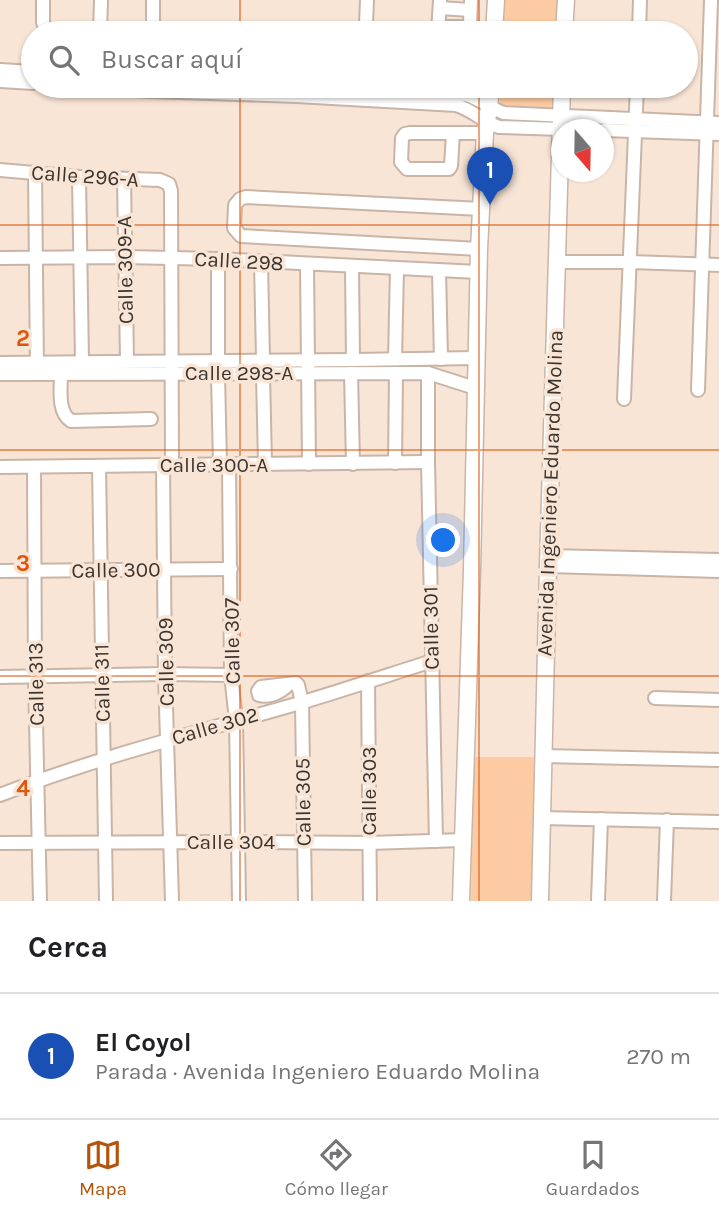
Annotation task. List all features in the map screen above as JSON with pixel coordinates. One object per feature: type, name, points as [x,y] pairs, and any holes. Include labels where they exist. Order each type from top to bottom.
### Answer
[{"type":"main road","points":[[495,21],[496,0]]},
{"type":"main road","points":[[565,21],[566,0]]},
{"type":"main road","points":[[461,901],[478,272],[490,98]]},
{"type":"main road","name":"Avenida Ingeniero Eduardo Molina","points":[[560,119],[561,98]]},
{"type":"main road","name":"Avenida Ingeniero Eduardo Molina","points":[[540,901],[559,182]]},
{"type":"street","points":[[43,0],[43,21]]},
{"type":"street","points":[[100,21],[101,0]]},
{"type":"street","points":[[153,0],[153,21]]},
{"type":"street","points":[[366,21],[367,0]]},
{"type":"street","points":[[639,21],[640,0]]},
{"type":"street","points":[[698,390],[702,265],[713,128],[711,0]]},
{"type":"street","points":[[440,4],[471,5]]},
{"type":"street","points":[[0,70],[21,71]]},
{"type":"street","points":[[0,81],[21,82]]},
{"type":"street","points":[[376,98],[456,105],[467,108],[487,121]]},
{"type":"street","points":[[476,98],[487,121]]},
{"type":"street","points":[[624,399],[636,98]]},
{"type":"street","points":[[453,133],[449,169],[407,169],[403,166],[402,138],[405,134],[453,133],[504,113],[551,121]]},
{"type":"street","points":[[614,124],[713,128]]},
{"type":"street","points":[[614,128],[635,125]]},
{"type":"street","name":"Calle 296-A","points":[[0,170],[160,180],[169,184]]},
{"type":"street","points":[[35,172],[37,368]]},
{"type":"street","points":[[79,177],[82,361]]},
{"type":"street","name":"Calle 309-A","points":[[124,178],[127,361]]},
{"type":"street","name":"Calle 309","points":[[169,184],[173,367],[168,465],[164,674],[172,901]]},
{"type":"street","points":[[479,249],[241,236],[234,228],[235,205],[246,197],[481,209]]},
{"type":"street","name":"Calle 298","points":[[0,258],[218,259],[478,272]]},
{"type":"street","points":[[218,259],[218,361]]},
{"type":"street","points":[[261,261],[263,360]]},
{"type":"street","points":[[557,262],[719,265]]},
{"type":"street","points":[[307,264],[309,464]]},
{"type":"street","points":[[352,267],[353,464]]},
{"type":"street","points":[[395,463],[397,269]]},
{"type":"street","points":[[439,270],[440,359]]},
{"type":"street","name":"Calle 298-A","points":[[0,363],[61,373],[173,367],[218,361],[263,360],[308,366],[352,367],[395,366],[440,359],[476,358]]},
{"type":"street","name":"Calle 298-A","points":[[0,374],[82,361],[127,361],[218,375],[263,374],[308,366]]},
{"type":"street","name":"Calle 298-A","points":[[395,366],[475,388]]},
{"type":"street","points":[[61,373],[62,412],[65,418],[71,421],[151,419]]},
{"type":"street","name":"Calle 301","points":[[428,373],[436,841]]},
{"type":"street","points":[[263,374],[264,464]]},
{"type":"street","name":"Calle 307","points":[[218,375],[231,569],[231,675],[236,720],[239,901]]},
{"type":"street","name":"Calle 300-A","points":[[0,467],[428,462]]},
{"type":"street","name":"Calle 311","points":[[99,466],[106,901]]},
{"type":"street","name":"Calle 313","points":[[34,467],[40,901]]},
{"type":"street","points":[[548,561],[719,560]]},
{"type":"street","points":[[548,561],[719,571]]},
{"type":"street","name":"Calle 300","points":[[0,572],[231,569]]},
{"type":"street","name":"Calle 302","points":[[0,795],[38,780],[168,739],[432,662]]},
{"type":"street","points":[[0,677],[231,675]]},
{"type":"street","name":"Calle 303","points":[[369,681],[370,901]]},
{"type":"street","points":[[289,684],[297,684],[302,702]]},
{"type":"street","points":[[655,698],[719,699]]},
{"type":"street","name":"Calle 305","points":[[302,702],[305,901]]},
{"type":"street","points":[[543,756],[719,760]]},
{"type":"street","points":[[542,818],[719,822]]},
{"type":"street","points":[[598,901],[601,819]]},
{"type":"street","points":[[664,901],[667,820]]},
{"type":"street","name":"Calle 304","points":[[0,843],[463,841]]},
{"type":"shaded area","points":[[503,0],[561,0],[560,21],[502,21]]},
{"type":"shaded area","points":[[500,98],[556,98],[556,108],[500,105]]},
{"type":"shaded area","points":[[474,757],[535,757],[531,901],[471,901]]},
{"type":"place","name":"El Coyol","points":[[490,205]]}]
